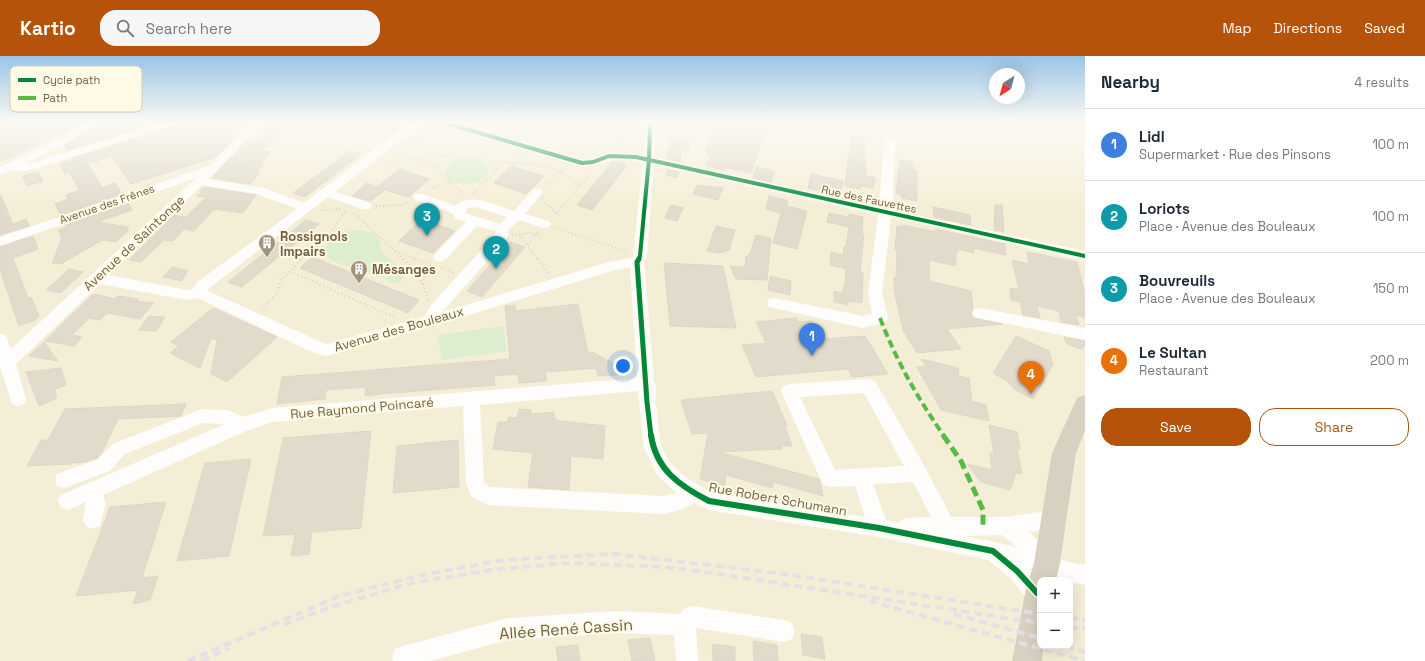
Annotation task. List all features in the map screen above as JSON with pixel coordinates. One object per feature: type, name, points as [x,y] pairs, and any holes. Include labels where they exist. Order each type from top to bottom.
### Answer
[{"type":"main road","points":[[1043,577],[1064,453],[1085,404]]},
{"type":"main road","points":[[1027,661],[1037,608]]},
{"type":"street","points":[[5,168],[43,150]]},
{"type":"street","points":[[5,168],[34,166],[83,150]]},
{"type":"street","name":"Avenue de Saintonge","points":[[4,362],[96,278],[231,150]]},
{"type":"street","points":[[200,293],[201,287],[382,150]]},
{"type":"street","points":[[538,150],[587,163],[608,156]]},
{"type":"street","name":"Rue Robert Schumann","points":[[649,150],[639,259],[646,384],[653,448],[665,470],[686,489],[710,501],[879,528],[950,535],[993,551],[1037,578]]},
{"type":"street","points":[[774,303],[863,322],[880,318],[875,293],[885,213],[889,150]]},
{"type":"street","name":"Rue des Fauvettes","points":[[608,156],[639,157],[649,159],[659,163],[1085,256]]},
{"type":"street","name":"Avenue des Frênes","points":[[0,242],[214,167]]},
{"type":"street","points":[[199,181],[260,191],[306,208]]},
{"type":"street","points":[[430,321],[436,309],[537,192]]},
{"type":"street","points":[[327,193],[366,206]]},
{"type":"street","points":[[419,197],[458,211],[461,216],[493,227],[502,232]]},
{"type":"street","points":[[458,211],[464,205],[476,203],[544,224]]},
{"type":"street","points":[[440,257],[474,221]]},
{"type":"street","name":"Avenue des Bouleaux","points":[[96,278],[187,295],[200,293],[320,349],[326,350],[639,259]]},
{"type":"street","points":[[979,313],[1085,334]]},
{"type":"street","points":[[0,339],[4,362],[18,399]]},
{"type":"street","name":"Rue Raymond Poincaré","points":[[68,502],[241,425],[273,415],[646,384]]},
{"type":"street","points":[[918,473],[830,479],[789,391],[869,386],[918,473],[950,535]]},
{"type":"street","points":[[470,399],[474,484],[479,491],[487,496],[663,505],[681,501],[694,493]]},
{"type":"street","points":[[64,480],[104,465],[119,449],[202,416],[228,417],[241,425]]},
{"type":"street","points":[[861,477],[879,528]]},
{"type":"street","points":[[92,491],[96,504],[92,520]]},
{"type":"street","name":"Rue Robert Schumann","points":[[950,535],[1053,519]]},
{"type":"street","points":[[1005,526],[1027,542],[1040,577]]},
{"type":"street","name":"Rue Robert Schumann","points":[[993,551],[1017,571],[1037,579]]},
{"type":"street","points":[[1050,577],[1064,570],[1085,575]]},
{"type":"street","points":[[687,661],[684,625],[692,617],[784,631]]},
{"type":"street","name":"Allée René Cassin","points":[[403,657],[508,629],[617,622],[684,625]]},
{"type":"path","points":[[428,150],[432,155]]},
{"type":"path","points":[[608,156],[612,150]]},
{"type":"path","points":[[373,157],[393,161],[419,159],[432,155],[507,162],[560,171],[580,186]]},
{"type":"path","points":[[419,159],[434,167],[468,198],[507,162]]},
{"type":"path","points":[[556,213],[595,169],[587,163],[560,171],[537,192],[538,196],[556,213],[560,216]]},
{"type":"path","points":[[252,317],[277,294],[281,279],[291,271],[299,260],[330,234],[346,210],[345,205]]},
{"type":"path","points":[[352,212],[418,274],[423,284],[428,302],[427,316],[430,321]]},
{"type":"path","points":[[544,224],[639,259]]},
{"type":"path","points":[[502,232],[520,235],[531,233],[541,237]]},
{"type":"path","points":[[520,235],[556,283]]},
{"type":"path","points":[[423,284],[425,273],[440,257]]},
{"type":"path","points":[[294,273],[414,325]]},
{"type":"shaded area","points":[[0,150],[1085,150],[1085,661],[0,661]]},
{"type":"green space","points":[[462,159],[480,161],[486,166],[488,169],[482,180],[463,183],[456,182],[445,176],[445,170],[452,162]]},
{"type":"green space","points":[[357,230],[368,232],[378,237],[382,251],[403,274],[402,280],[392,283],[382,277],[333,261],[326,256],[324,251],[326,246],[333,238],[341,233]]},
{"type":"green space","points":[[503,326],[507,351],[442,360],[437,335]]},
{"type":"building","points":[[0,150],[25,150],[0,162]]},
{"type":"building","points":[[98,150],[223,150],[216,157],[131,184],[112,156],[88,164],[102,188],[115,183],[122,194],[61,215],[55,204],[68,199],[66,195],[80,190],[69,172],[65,174],[60,164],[73,160],[73,158]]},
{"type":"building","points":[[238,150],[262,150],[271,152],[261,163],[265,164],[256,173],[260,173],[250,184],[212,178]]},
{"type":"building","points":[[669,150],[681,150],[680,162],[666,158]]},
{"type":"building","points":[[707,150],[759,150],[751,173],[725,167],[724,170],[706,166],[711,155],[706,154]]},
{"type":"building","points":[[849,150],[865,150],[866,176],[875,178],[873,188],[861,186],[860,189],[845,186]]},
{"type":"building","points":[[350,151],[361,154],[305,197],[293,193]]},
{"type":"building","points":[[900,160],[913,162],[913,170],[917,171],[917,201],[902,198],[902,195],[896,193]]},
{"type":"building","points":[[613,161],[627,165],[592,210],[577,205]]},
{"type":"building","points":[[511,166],[544,176],[526,194],[494,183]]},
{"type":"building","points":[[756,167],[774,171],[771,182],[753,178]]},
{"type":"building","points":[[399,169],[429,179],[408,197],[385,190],[370,201],[352,196],[367,183],[377,187]]},
{"type":"building","points":[[668,170],[679,172],[677,178],[666,175]]},
{"type":"building","points":[[38,172],[43,181],[27,186],[23,176]]},
{"type":"building","points":[[811,174],[843,181],[840,194],[808,188]]},
{"type":"building","points":[[697,185],[723,188],[718,200],[693,194]]},
{"type":"building","points":[[204,187],[256,195],[243,213],[214,209],[194,231],[184,229],[173,241],[164,240],[141,262],[129,260],[174,215],[186,217],[206,197],[197,196],[202,192],[199,191]]},
{"type":"building","points":[[0,194],[13,224],[26,219],[29,226],[0,235]]},
{"type":"building","points":[[769,196],[788,201],[786,206],[807,211],[797,249],[773,243],[781,213],[766,209]]},
{"type":"building","points":[[128,203],[132,210],[97,222],[128,227],[126,229],[129,230],[116,242],[102,240],[61,264],[52,263],[62,238],[58,230],[67,227],[66,225]]},
{"type":"building","points":[[671,205],[683,208],[677,221],[665,218]]},
{"type":"building","points":[[995,205],[1002,205],[1004,232],[994,230]]},
{"type":"building","points":[[933,207],[970,215],[971,225],[934,217]]},
{"type":"building","points":[[829,213],[849,217],[849,214],[863,217],[862,234],[864,234],[860,273],[863,273],[862,303],[848,301],[848,305],[834,302],[834,291],[842,293],[845,283],[846,269],[830,265],[831,252],[843,255],[844,247],[846,247],[849,227],[827,222]]},
{"type":"building","points":[[422,219],[455,231],[433,253],[399,241]]},
{"type":"building","name":"Rossignols Impairs","points":[[306,220],[319,224],[242,287],[228,282]]},
{"type":"building","points":[[903,225],[936,232],[935,229],[1005,244],[1006,255],[973,248],[974,253],[958,249],[958,252],[956,251],[956,266],[929,260],[929,281],[971,291],[973,308],[971,314],[973,318],[1002,324],[947,329],[961,349],[917,353],[903,330],[894,290],[894,278],[896,278],[897,250],[895,250],[897,226],[903,227]]},
{"type":"building","points":[[716,226],[735,230],[729,250],[720,253],[707,251]]},
{"type":"building","points":[[756,235],[771,238],[767,280],[736,279],[730,266],[745,267],[746,256],[749,256]]},
{"type":"building","points":[[33,236],[38,249],[13,258],[28,298],[31,297],[39,316],[35,320],[19,326],[0,269],[0,247]]},
{"type":"building","points":[[510,242],[525,247],[482,297],[467,291]]},
{"type":"building","points":[[1027,252],[1077,262],[1085,294],[1085,318],[1076,315],[1079,325],[1061,322],[1059,311],[1037,306],[1040,318],[1023,315],[1020,302],[1011,300],[1010,288],[1019,290],[1012,260],[1029,264]]},
{"type":"building","name":"Mésanges","points":[[312,257],[419,300],[408,313],[300,268]]},
{"type":"building","points":[[664,263],[723,266],[736,328],[670,326]]},
{"type":"building","points":[[172,267],[188,271],[181,281],[163,277]]},
{"type":"building","points":[[69,269],[83,272],[61,293],[46,290]]},
{"type":"building","points":[[770,276],[791,281],[790,295],[768,290]]},
{"type":"building","points":[[93,294],[116,299],[118,296],[138,299],[137,301],[154,303],[140,319],[107,313],[100,320],[89,318],[72,335],[82,337],[74,346],[45,341]]},
{"type":"building","points":[[578,304],[588,353],[592,352],[624,369],[617,375],[598,376],[596,368],[545,372],[547,381],[519,383],[518,374],[494,376],[495,385],[365,396],[366,387],[326,390],[325,399],[277,404],[282,377],[510,359],[505,306],[515,305],[516,311]]},
{"type":"building","points":[[213,308],[277,337],[227,382],[211,374],[217,340],[211,338],[200,368],[170,353],[179,346],[171,342]]},
{"type":"building","points":[[149,316],[165,317],[156,331],[139,330]]},
{"type":"building","points":[[796,318],[798,322],[812,321],[821,339],[865,336],[888,374],[852,377],[848,369],[756,377],[742,345],[766,343],[756,322]]},
{"type":"building","points":[[1016,336],[1049,351],[1053,364],[1033,399],[1015,390],[1007,381],[993,373]]},
{"type":"building","points":[[1064,337],[1085,341],[1085,345],[1082,349],[1077,348],[1066,343]]},
{"type":"building","points":[[44,342],[58,361],[29,356]]},
{"type":"building","points":[[921,359],[958,368],[959,376],[969,378],[972,401],[986,405],[989,421],[941,410],[917,367],[926,366]]},
{"type":"building","points":[[61,368],[66,385],[54,390],[57,398],[39,406],[26,372]]},
{"type":"building","points":[[772,391],[787,425],[785,426],[792,446],[781,446],[782,449],[719,452],[819,479],[823,496],[773,482],[772,488],[726,475],[725,486],[700,479],[708,433],[692,434],[681,400]]},
{"type":"building","points":[[186,404],[181,416],[118,419],[101,454],[97,458],[72,464],[27,466],[41,440],[48,440],[65,409]]},
{"type":"building","points":[[519,409],[531,410],[531,414],[554,412],[555,419],[561,421],[605,426],[603,459],[571,456],[569,490],[528,487],[533,453],[493,449],[498,422],[507,422],[509,417],[517,418]]},
{"type":"building","points":[[989,425],[1017,432],[1020,449],[1017,449],[1022,474],[1016,473],[1010,490],[981,482],[967,464],[992,470],[990,453],[994,454]]},
{"type":"building","points":[[371,431],[361,528],[312,532],[309,554],[291,556],[295,534],[263,536],[283,438]]},
{"type":"building","points":[[458,440],[459,487],[393,493],[397,446]]},
{"type":"building","points":[[251,459],[229,556],[177,561],[205,463]]},
{"type":"building","points":[[166,502],[142,578],[158,576],[150,600],[133,604],[138,590],[76,596],[110,507]]},
{"type":"building","points":[[801,634],[822,637],[825,659],[803,655]]},
{"type":"building","points":[[650,638],[655,661],[632,661],[628,640]]},
{"type":"building","points":[[753,641],[777,645],[778,661],[754,661]]},
{"type":"building","points":[[712,644],[735,647],[735,661],[713,661]]},
{"type":"building","points":[[578,645],[580,661],[558,661],[556,647]]},
{"type":"railway","points":[[188,661],[339,596],[422,575],[503,560],[614,554],[785,574],[1037,614]]},
{"type":"railway","points":[[284,625],[330,607],[412,583],[491,570],[568,563],[663,567],[705,572],[1037,623]]},
{"type":"railway","points":[[869,601],[1085,661]]},
{"type":"railway","points":[[954,614],[1037,637]]},
{"type":"railway","points":[[1073,618],[1085,620]]},
{"type":"railway","points":[[1073,627],[1085,629]]},
{"type":"railway","points":[[202,661],[229,648]]},
{"type":"railway","points":[[1073,648],[1085,652]]},
{"type":"marked path","points":[[880,318],[890,344],[919,400],[961,461],[983,510],[983,526]]},
{"type":"cycle path","points":[[538,150],[582,163],[593,162],[605,157],[616,155],[636,157],[1085,256]]},
{"type":"cycle path","points":[[649,150],[640,256],[637,262],[647,402],[653,448],[665,470],[686,489],[709,501],[879,528],[993,551],[1017,571],[1037,593]]},
{"type":"place","name":"Bouvreuils","points":[[427,236]]},
{"type":"place","name":"Rossignols Impairs","points":[[267,258]]},
{"type":"place","name":"Loriots","points":[[496,269]]},
{"type":"place","name":"Mésanges","points":[[359,284]]},
{"type":"place","name":"Lidl","points":[[812,356]]},
{"type":"place","name":"Le Sultan","points":[[1031,394]]}]
